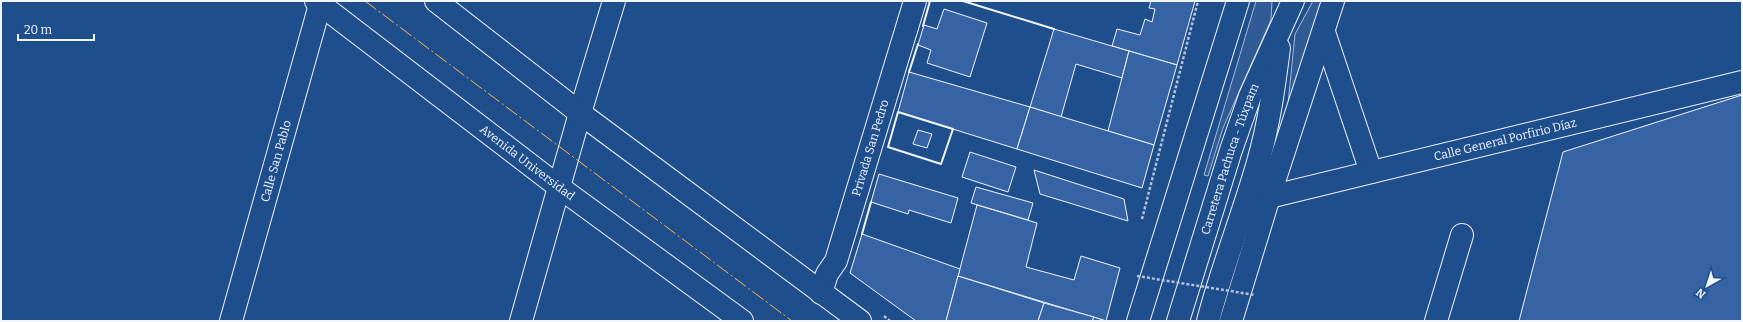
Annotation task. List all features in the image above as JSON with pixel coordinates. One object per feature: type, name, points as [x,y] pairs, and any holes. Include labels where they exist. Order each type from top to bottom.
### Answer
[{"type":"main road","points":[[436,1],[580,113],[860,321]]},
{"type":"main road","points":[[521,321],[580,113],[614,1]]},
{"type":"main road","name":"Privada San Pedro","points":[[821,293],[827,274],[836,261],[915,1]]},
{"type":"main road","points":[[1138,321],[1238,1]]},
{"type":"main road","points":[[1208,321],[1214,296],[1258,162],[1273,102],[1285,1]]},
{"type":"main road","name":"Carretera Pachuca - Túxpam","points":[[1178,321],[1226,164],[1248,103],[1293,1]]},
{"type":"main road","points":[[1231,321],[1269,197],[1333,1]]},
{"type":"main road","name":"Avenida Universidad","points":[[319,2],[559,187],[742,321]]},
{"type":"main road","name":"Calle San Pablo","points":[[232,321],[319,2]]},
{"type":"main road","points":[[1324,32],[1371,172]]},
{"type":"main road","name":"Calle General Porfirio Díaz","points":[[1269,197],[1742,82]]},
{"type":"main road","points":[[1436,321],[1462,235]]},
{"type":"path","points":[[1141,225],[1198,1]]},
{"type":"path","points":[[1137,276],[1255,295]]},
{"type":"shaded area","points":[[1256,1],[1272,1],[1271,20],[1223,128],[1208,176],[1204,175]]},
{"type":"shaded area","points":[[1313,1],[1325,1],[1288,104],[1295,34]]},
{"type":"building","points":[[1151,1],[1195,1],[1177,65],[1112,46],[1117,29],[1140,35],[1145,19],[1152,22],[1155,9],[1149,8]]},
{"type":"building","points":[[944,9],[987,23],[970,77],[927,63],[931,50],[918,45],[924,25],[937,29]]},
{"type":"building","points":[[1054,29],[1129,51],[1122,78],[1076,64],[1061,117],[1030,107]]},
{"type":"building","points":[[1129,51],[1177,65],[1154,145],[1108,131]]},
{"type":"building","points":[[909,72],[1030,107],[1017,149],[898,112]]},
{"type":"building","points":[[1742,95],[1742,321],[1519,321],[1563,152]]},
{"type":"building","points":[[1030,107],[1154,145],[1142,188],[1017,149]]},
{"type":"building","points":[[918,130],[932,134],[927,148],[913,144]]},
{"type":"building","points":[[970,152],[1016,167],[1008,192],[962,177]]},
{"type":"building","points":[[1034,170],[1124,199],[1128,221],[1040,194]]},
{"type":"building","points":[[879,174],[958,198],[951,223],[909,210],[908,214],[871,202]]},
{"type":"building","points":[[976,187],[1033,203],[1028,220],[971,203]]},
{"type":"building","points":[[977,205],[1037,223],[1026,267],[1074,280],[1081,256],[1120,268],[1106,321],[958,276]]},
{"type":"building","points":[[862,234],[960,269],[946,321],[916,321],[850,273]]},
{"type":"building","points":[[958,276],[1044,303],[1038,321],[946,321]]},
{"type":"building","points":[[1044,303],[1094,317],[1092,321],[1038,321]]},
{"type":"building","points":[[1094,317],[1106,321],[1092,321]]},
{"type":"wall","points":[[923,26],[930,1]]},
{"type":"wall","points":[[963,1],[1054,29]]},
{"type":"wall","points":[[909,72],[918,44]]},
{"type":"wall","points":[[898,112],[953,129],[941,164],[888,147],[898,112]]},
{"type":"wall","points":[[862,234],[871,202]]},
{"type":"power","points":[[365,1],[792,321]]}]
